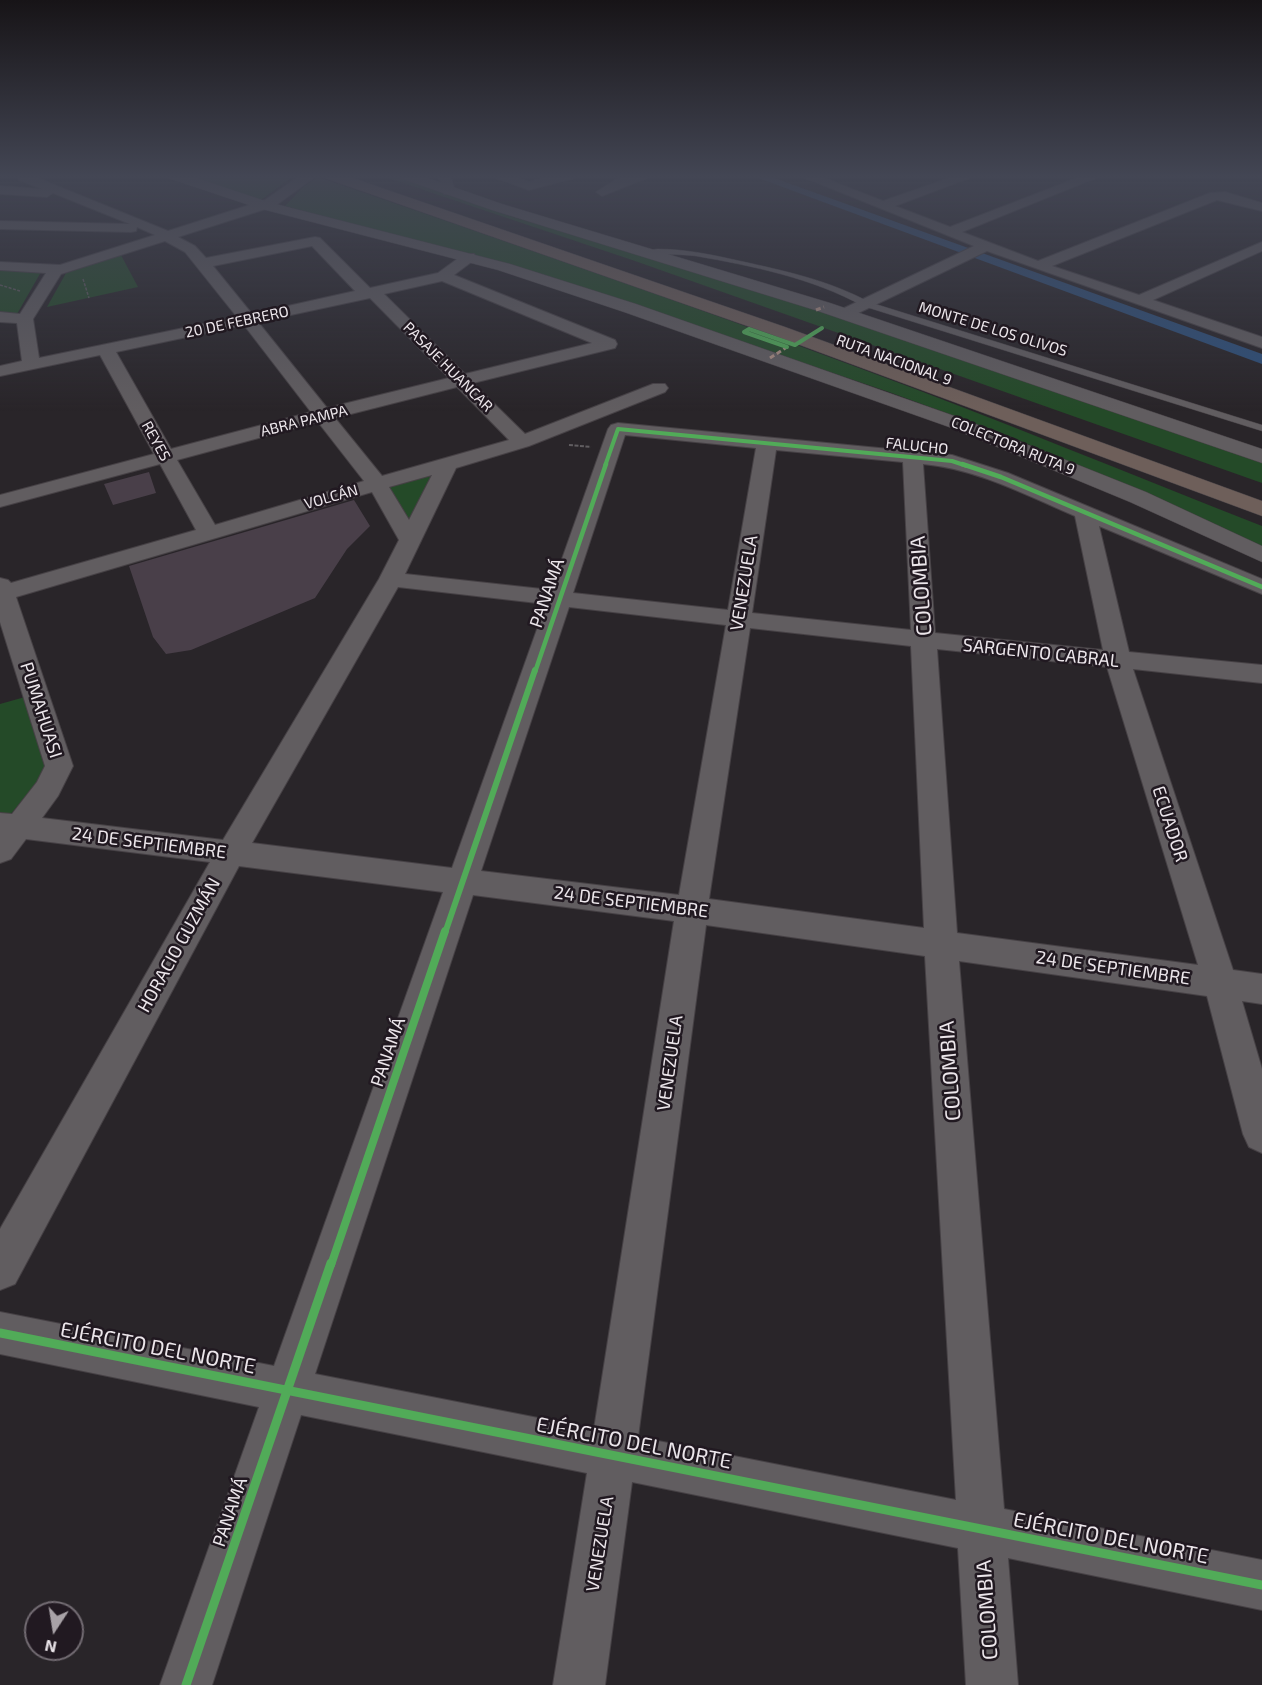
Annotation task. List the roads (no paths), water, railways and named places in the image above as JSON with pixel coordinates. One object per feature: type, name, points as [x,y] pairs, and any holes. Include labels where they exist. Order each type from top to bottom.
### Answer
[{"type":"highway","name":"RUTA NACIONAL 9","points":[[563,254],[1262,509]]},
{"type":"highway","name":"RUTA NACIONAL 9","points":[[583,254],[670,282],[1262,494]]},
{"type":"highway","points":[[1142,450],[1205,467],[1262,487]]},
{"type":"highway","points":[[1155,469],[1220,499],[1262,515]]},
{"type":"street","points":[[31,365],[25,318],[53,273],[59,268],[100,254]]},
{"type":"street","points":[[194,254],[377,484],[410,540]]},
{"type":"street","name":"PASAJE HUANCAR","points":[[203,263],[251,254]]},
{"type":"street","name":"PASAJE HUANCAR","points":[[328,254],[464,382],[522,442]]},
{"type":"street","name":"COLECTORA RUTA 9","points":[[456,254],[545,279],[1003,441],[1138,497],[1262,555]]},
{"type":"street","points":[[650,254],[844,314],[1262,456]]},
{"type":"street","points":[[844,314],[969,254]]},
{"type":"street","points":[[996,254],[1262,343]]},
{"type":"street","points":[[1038,266],[1069,254]]},
{"type":"street","points":[[1139,301],[1245,254]]},
{"type":"street","name":"20 DE FEBRERO","points":[[0,371],[443,276],[469,257]]},
{"type":"street","points":[[0,266],[59,268]]},
{"type":"street","name":"ABRA PAMPA","points":[[0,501],[322,416],[609,344],[443,276]]},
{"type":"street","points":[[0,317],[25,318]]},
{"type":"street","name":"REYES","points":[[106,350],[208,532]]},
{"type":"street","name":"VOLCÁN","points":[[1,590],[522,442],[659,388]]},
{"type":"street","name":"FALUCHO","points":[[615,439],[767,443],[952,461],[979,469],[1262,587]]},
{"type":"street","name":"PANAMÁ","points":[[186,1685],[615,439]]},
{"type":"street","name":"VENEZUELA","points":[[579,1685],[692,910],[767,443]]},
{"type":"street","name":"COLOMBIA","points":[[913,457],[941,944],[992,1685]]},
{"type":"street","name":"HORACIO GUZMÁN","points":[[0,1269],[230,854],[391,579],[447,465]]},
{"type":"street","name":"ECUADOR","points":[[1085,513],[1118,661],[1220,983],[1262,1134]]},
{"type":"street","name":"SARGENTO CABRAL","points":[[391,579],[925,640],[1262,674]]},
{"type":"street","name":"PUMAHUASI","points":[[1,590],[59,766],[48,788],[9,825]]},
{"type":"street","points":[[0,851],[9,825]]},
{"type":"street","name":"24 DE SEPTIEMBRE","points":[[9,825],[692,910],[1262,988]]},
{"type":"street","name":"EJÉRCITO DEL NORTE","points":[[0,1333],[1262,1585]]},
{"type":"lane","name":"MONTE DE LOS OLIVOS","points":[[689,254],[794,274],[846,292],[866,304],[1262,428]]},
{"type":"waterway","points":[[972,254],[1262,359]]}]
